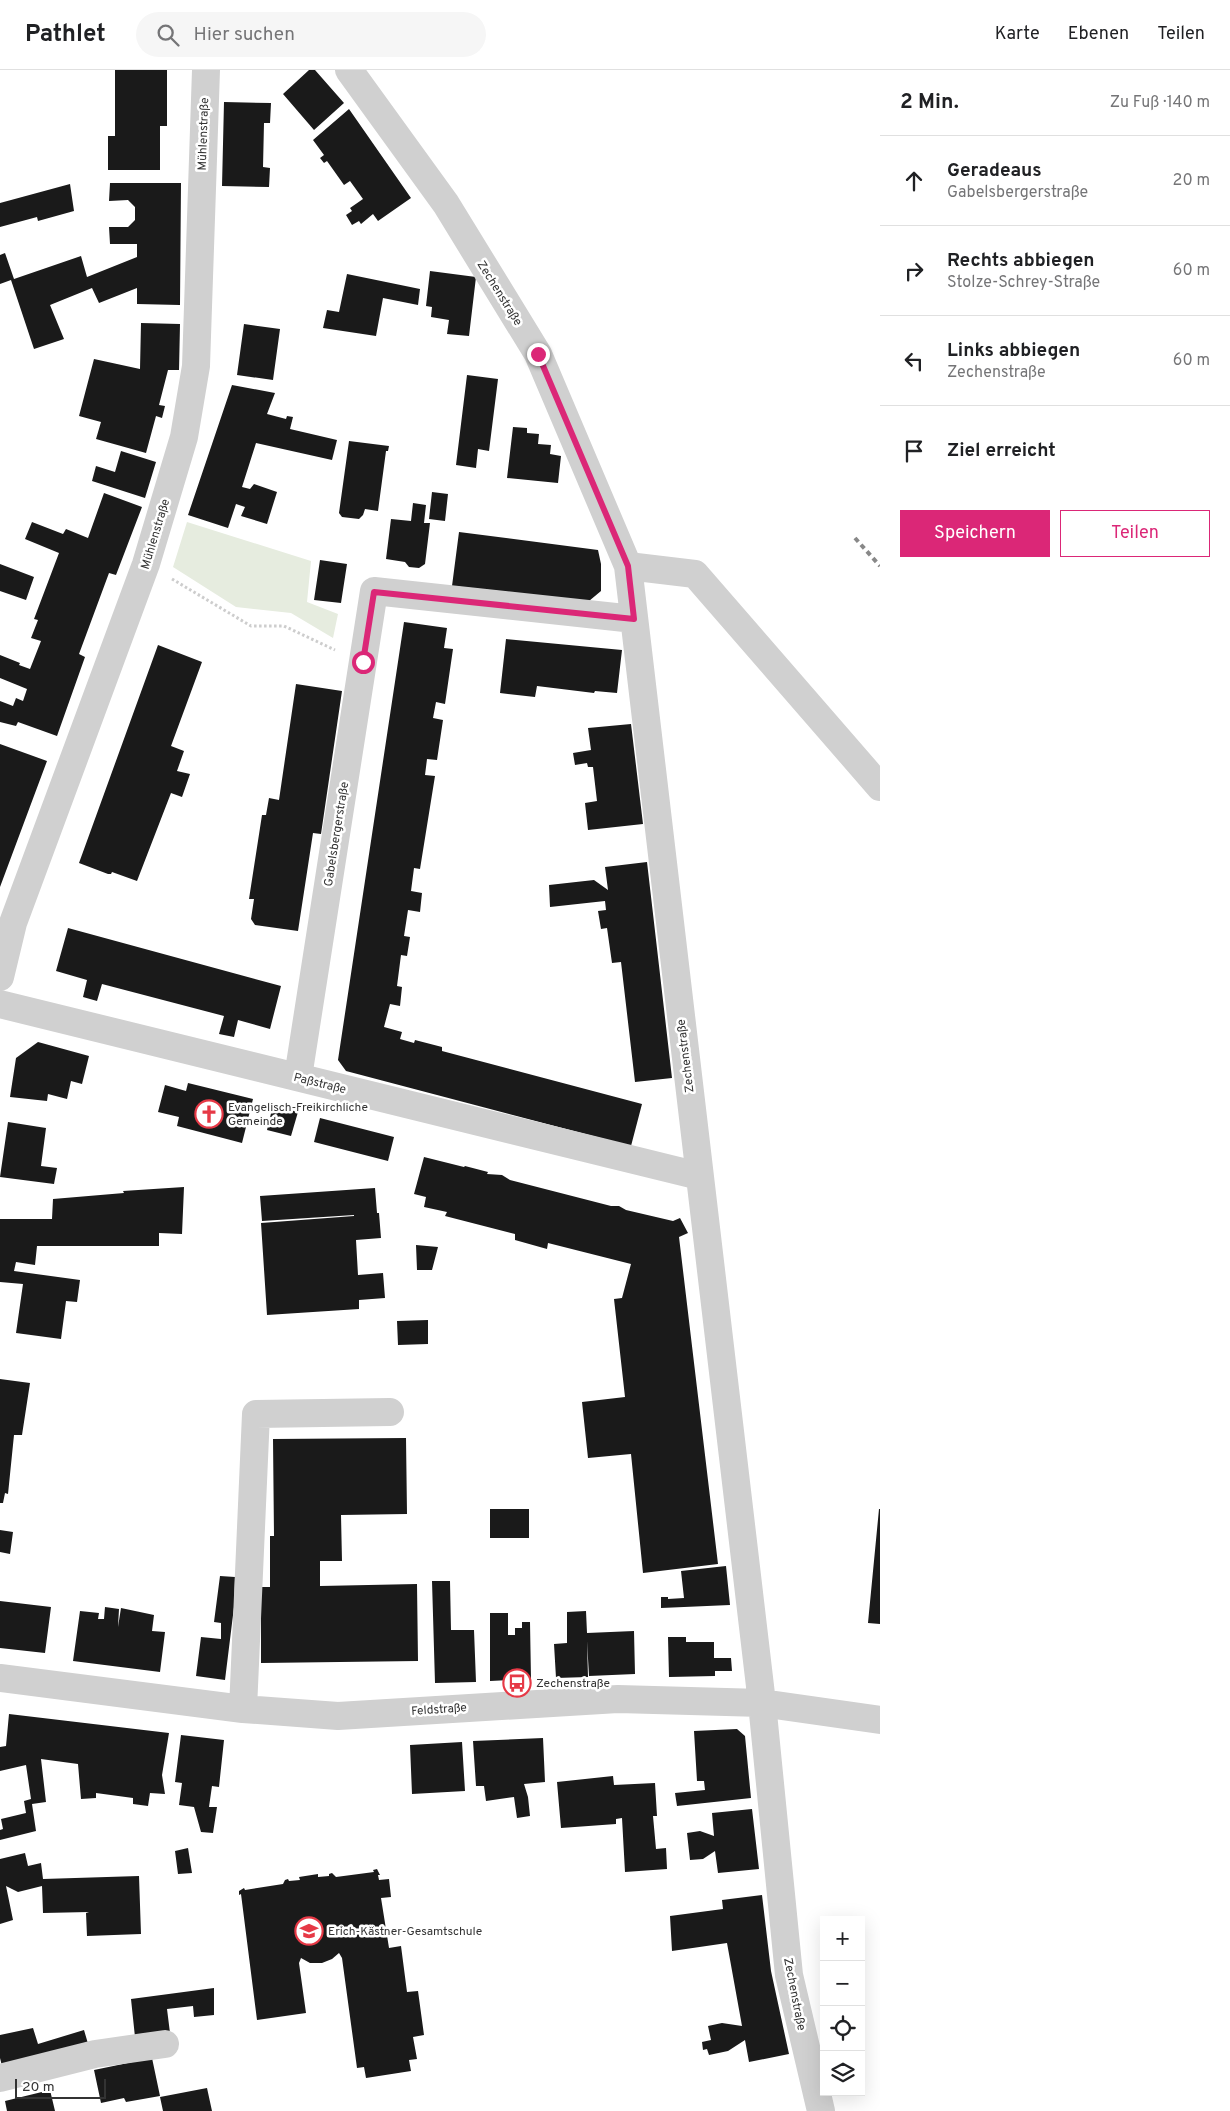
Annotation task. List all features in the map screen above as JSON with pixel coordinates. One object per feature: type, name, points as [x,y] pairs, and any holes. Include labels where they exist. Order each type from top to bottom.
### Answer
[{"type":"street","name":"Mühlenstraße","points":[[0,977],[13,923],[146,564],[184,438],[196,366],[206,70]]},
{"type":"street","name":"Zechenstraße","points":[[349,70],[446,204],[538,354],[628,566],[762,1703],[789,1974],[821,2111]]},
{"type":"street","points":[[628,566],[696,574],[880,787]]},
{"type":"street","name":"Gabelsbergerstraße","points":[[298,1077],[374,592],[634,619]]},
{"type":"street","name":"Paßstraße","points":[[0,1004],[699,1176]]},
{"type":"street","points":[[243,1709],[256,1414],[390,1412]]},
{"type":"street","name":"Feldstraße","points":[[0,1678],[243,1709],[338,1716],[618,1698],[762,1703],[880,1720]]},
{"type":"street","points":[[0,2078],[95,2054],[165,2044]]},
{"type":"path","points":[[146,564],[251,626],[284,626],[363,662]]},
{"type":"shaded area","points":[[187,522],[311,561],[307,602],[338,614],[333,638],[291,613],[236,607],[173,567]]},
{"type":"building","points":[[115,70],[167,70],[167,126],[160,126],[160,170],[108,170],[108,136],[115,136]]},
{"type":"building","points":[[309,70],[315,70],[344,103],[314,130],[283,94]]},
{"type":"building","points":[[224,102],[271,103],[270,123],[264,123],[263,167],[270,168],[269,187],[222,186]]},
{"type":"building","points":[[349,109],[411,198],[378,221],[373,214],[361,224],[359,221],[352,225],[346,215],[352,211],[350,208],[363,199],[350,181],[344,185],[327,161],[324,163],[320,158],[324,155],[313,140]]},
{"type":"building","points":[[110,183],[181,183],[180,305],[137,304],[137,288],[99,303],[92,288],[50,305],[64,339],[34,349],[11,280],[0,284],[0,255],[5,253],[14,279],[81,256],[87,277],[137,257],[137,244],[110,244],[109,227],[128,227],[135,220],[135,207],[128,200],[109,201]]},
{"type":"building","points":[[70,184],[74,211],[38,221],[37,217],[0,227],[0,203]]},
{"type":"building","points":[[430,271],[476,277],[469,336],[447,334],[449,320],[431,317],[432,307],[426,306]]},
{"type":"building","points":[[347,274],[420,289],[418,305],[383,298],[376,336],[323,328],[327,310],[339,312]]},
{"type":"building","points":[[141,323],[180,324],[179,370],[168,370],[159,405],[165,406],[162,418],[156,416],[146,453],[96,439],[101,422],[79,416],[94,359],[140,369]]},
{"type":"building","points":[[244,324],[280,329],[273,380],[237,375]]},
{"type":"building","points":[[467,375],[498,379],[489,451],[478,449],[476,468],[456,465]]},
{"type":"building","points":[[232,385],[275,393],[267,414],[286,419],[287,416],[293,417],[290,429],[337,440],[332,460],[256,443],[242,487],[250,489],[254,484],[277,492],[267,524],[241,516],[245,507],[236,504],[228,528],[188,515]]},
{"type":"building","points":[[513,427],[527,428],[527,433],[539,434],[538,444],[551,445],[550,454],[561,456],[558,483],[507,478]]},
{"type":"building","points":[[349,441],[389,446],[388,451],[386,451],[378,511],[365,509],[359,519],[342,517],[339,513]]},
{"type":"building","points":[[121,451],[156,462],[145,498],[92,481],[96,466],[115,472]]},
{"type":"building","points":[[432,492],[448,494],[445,521],[429,519]]},
{"type":"building","points":[[104,493],[142,507],[116,575],[109,573],[79,654],[85,657],[57,736],[18,722],[16,726],[0,722],[0,701],[13,706],[16,698],[23,701],[27,689],[0,678],[0,655],[30,669],[41,641],[31,638],[38,620],[34,619],[59,553],[25,539],[32,522],[63,534],[66,529],[88,538]]},
{"type":"building","points":[[413,503],[426,505],[424,523],[430,523],[425,564],[419,568],[409,567],[405,562],[386,559],[391,519],[411,521]]},
{"type":"building","points":[[459,532],[598,550],[601,564],[601,591],[589,601],[452,586]]},
{"type":"building","points":[[320,560],[347,564],[341,603],[314,600]]},
{"type":"building","points":[[0,564],[34,577],[26,600],[0,591]]},
{"type":"building","points":[[404,622],[447,628],[444,648],[453,649],[445,704],[436,702],[433,718],[443,720],[437,760],[427,759],[425,775],[435,776],[420,869],[414,868],[411,891],[422,893],[420,912],[408,910],[404,936],[410,937],[407,956],[401,955],[397,986],[402,987],[400,1006],[390,1004],[384,1027],[402,1032],[400,1039],[414,1043],[415,1040],[442,1047],[442,1051],[642,1104],[631,1146],[346,1071],[338,1060]]},
{"type":"building","points":[[506,639],[622,650],[617,693],[595,691],[594,693],[537,686],[535,697],[500,693]]},
{"type":"building","points":[[158,645],[202,662],[171,746],[184,751],[177,771],[190,774],[182,797],[171,793],[137,881],[112,872],[108,874],[79,863]]},
{"type":"building","points":[[296,684],[342,691],[321,834],[313,833],[298,931],[255,925],[251,919],[254,899],[249,899],[262,815],[266,815],[269,798],[279,800]]},
{"type":"building","points":[[631,724],[643,824],[588,830],[585,803],[597,801],[593,767],[588,767],[587,763],[575,765],[573,753],[591,750],[588,728]]},
{"type":"building","points":[[0,744],[47,761],[0,887]]},
{"type":"building","points":[[647,862],[672,1078],[635,1082],[621,962],[612,963],[607,928],[601,929],[598,911],[606,910],[605,901],[550,907],[549,885],[594,880],[608,890],[605,867]]},
{"type":"building","points":[[68,928],[281,986],[270,1029],[238,1020],[234,1037],[219,1034],[224,1016],[102,984],[97,1001],[83,997],[87,980],[56,971]]},
{"type":"building","points":[[38,1042],[89,1056],[82,1084],[71,1081],[67,1099],[48,1094],[47,1101],[10,1097],[16,1058]]},
{"type":"building","name":"Evangelisch-Freikirchliche Gemeinde","points":[[188,1083],[253,1099],[242,1143],[177,1126],[179,1117],[158,1112],[165,1085],[186,1091]]},
{"type":"building","points":[[273,1105],[298,1112],[291,1136],[267,1130]]},
{"type":"building","points":[[320,1118],[394,1137],[388,1161],[314,1142]]},
{"type":"building","points":[[8,1122],[46,1128],[41,1166],[57,1168],[54,1184],[0,1177]]},
{"type":"building","points":[[424,1157],[488,1172],[487,1174],[502,1175],[510,1180],[611,1206],[619,1206],[626,1210],[673,1221],[680,1218],[688,1233],[679,1237],[718,1564],[643,1573],[631,1454],[588,1458],[582,1402],[625,1397],[614,1299],[622,1298],[631,1264],[548,1243],[547,1249],[515,1240],[515,1234],[445,1216],[447,1212],[424,1207],[426,1197],[414,1194]]},
{"type":"building","points":[[184,1187],[182,1234],[159,1233],[159,1246],[37,1246],[35,1265],[16,1262],[14,1271],[80,1280],[77,1302],[66,1301],[61,1339],[16,1333],[23,1284],[0,1282],[0,1219],[52,1219],[53,1199],[124,1193],[123,1191]]},
{"type":"building","points":[[375,1188],[381,1238],[356,1240],[358,1275],[383,1273],[385,1298],[359,1300],[359,1309],[267,1315],[261,1223],[354,1215],[262,1221],[260,1196]]},
{"type":"building","points":[[416,1245],[438,1247],[432,1270],[417,1270]]},
{"type":"building","points":[[428,1320],[428,1344],[398,1345],[397,1321]]},
{"type":"building","points":[[0,1379],[30,1383],[22,1435],[14,1435],[8,1494],[5,1493],[3,1503],[0,1503]]},
{"type":"building","points":[[406,1438],[407,1514],[341,1515],[342,1561],[320,1561],[320,1586],[417,1584],[418,1661],[261,1663],[261,1587],[270,1587],[270,1536],[274,1536],[273,1439]]},
{"type":"building","points":[[490,1509],[529,1509],[529,1538],[490,1538]]},
{"type":"building","points":[[880,1509],[880,1624],[868,1623]]},
{"type":"building","points":[[0,1530],[13,1532],[10,1554],[0,1552]]},
{"type":"building","points":[[726,1566],[730,1605],[661,1608],[661,1597],[668,1597],[668,1599],[684,1598],[681,1571]]},
{"type":"building","points":[[220,1576],[235,1577],[234,1607],[225,1680],[196,1676],[201,1637],[221,1639],[221,1623],[214,1622]]},
{"type":"building","points":[[432,1581],[450,1581],[451,1630],[474,1630],[476,1682],[435,1683]]},
{"type":"building","points":[[0,1601],[51,1607],[45,1653],[0,1648]]},
{"type":"building","points":[[105,1607],[119,1609],[118,1627],[121,1608],[154,1615],[152,1631],[165,1632],[160,1672],[73,1661],[80,1611],[99,1613],[98,1619],[104,1619]]},
{"type":"building","points":[[586,1611],[587,1633],[634,1631],[635,1674],[589,1676],[587,1641],[588,1677],[556,1678],[554,1644],[567,1643],[567,1612]]},
{"type":"building","points":[[490,1613],[508,1613],[508,1635],[515,1635],[515,1628],[522,1628],[522,1622],[530,1622],[531,1679],[490,1681]]},
{"type":"building","points":[[668,1637],[686,1637],[686,1642],[714,1642],[714,1658],[731,1658],[732,1671],[715,1671],[715,1676],[669,1677]]},
{"type":"building","points":[[9,1714],[169,1733],[162,1775],[165,1794],[150,1793],[148,1806],[133,1804],[133,1798],[96,1793],[96,1798],[81,1799],[78,1764],[41,1759],[46,1802],[32,1804],[36,1831],[0,1840],[0,1830],[3,1829],[1,1819],[26,1813],[24,1801],[31,1799],[26,1765],[0,1771],[0,1747],[6,1746]]},
{"type":"building","points":[[737,1729],[745,1736],[751,1798],[677,1806],[675,1793],[705,1790],[704,1781],[697,1781],[694,1731]]},
{"type":"building","points":[[181,1735],[224,1740],[219,1787],[212,1786],[209,1807],[217,1807],[213,1833],[201,1832],[194,1807],[179,1805],[182,1783],[175,1782]]},
{"type":"building","points":[[543,1738],[545,1782],[524,1784],[528,1797],[530,1816],[517,1818],[514,1797],[486,1801],[484,1786],[476,1786],[473,1741]]},
{"type":"building","points":[[462,1742],[465,1791],[412,1794],[410,1745]]},
{"type":"building","points":[[613,1776],[614,1785],[655,1783],[657,1816],[653,1816],[656,1849],[666,1848],[667,1869],[625,1872],[622,1818],[616,1819],[616,1824],[561,1828],[557,1782]]},
{"type":"building","points":[[752,1809],[759,1869],[718,1873],[715,1851],[703,1859],[690,1860],[687,1833],[700,1831],[714,1836],[712,1813]]},
{"type":"building","points":[[188,1848],[192,1873],[178,1874],[175,1851]]},
{"type":"building","points":[[25,1853],[28,1866],[41,1863],[43,1879],[139,1876],[141,1934],[87,1936],[86,1913],[89,1912],[43,1913],[42,1886],[18,1892],[6,1886],[13,1920],[0,1924],[0,1859]]},
{"type":"building","points":[[377,1869],[380,1875],[378,1875],[379,1880],[389,1879],[391,1897],[381,1898],[389,1948],[401,1946],[407,1992],[418,1991],[424,2035],[413,2037],[417,2059],[409,2060],[411,2071],[366,2078],[364,2067],[357,2068],[342,1958],[339,1953],[332,1959],[322,1963],[310,1963],[301,1958],[299,1963],[306,2013],[257,2020],[241,1894],[239,1895],[239,1891],[244,1888],[245,1890],[283,1884],[288,1879],[289,1881],[300,1880],[299,1877],[318,1874],[318,1877],[329,1876],[332,1873],[336,1877],[374,1872],[373,1870]]},
{"type":"building","points":[[762,1895],[771,1971],[789,2054],[749,2062],[745,2040],[728,2051],[709,2055],[707,2049],[703,2050],[702,2042],[711,2040],[708,2026],[722,2023],[742,2026],[727,1943],[672,1951],[670,1916],[723,1909],[722,1900]]},
{"type":"building","points":[[214,1988],[214,2015],[194,2017],[193,2006],[167,2009],[170,2033],[135,2037],[131,1999]]},
{"type":"building","points":[[33,2028],[38,2044],[84,2030],[89,2047],[3,2070],[0,2058],[0,2035]]},
{"type":"building","points":[[152,2058],[160,2096],[126,2102],[124,2098],[101,2103],[94,2070]]},
{"type":"building","points":[[207,2088],[212,2111],[163,2111],[160,2097]]},
{"type":"building","points":[[50,2090],[55,2111],[7,2111],[5,2101]]},
{"type":"railway","points":[[855,538],[880,566]]},
{"type":"place","name":"Evangelisch-Freikirchliche Gemeinde","points":[[209,1114]]},
{"type":"place","name":"Zechenstraße","points":[[517,1683]]},
{"type":"place","name":"Erich-Kästner-Gesamtschule","points":[[309,1931]]},
{"type":"route","points":[[363,662],[374,592],[634,619],[628,566],[538,354]]}]
